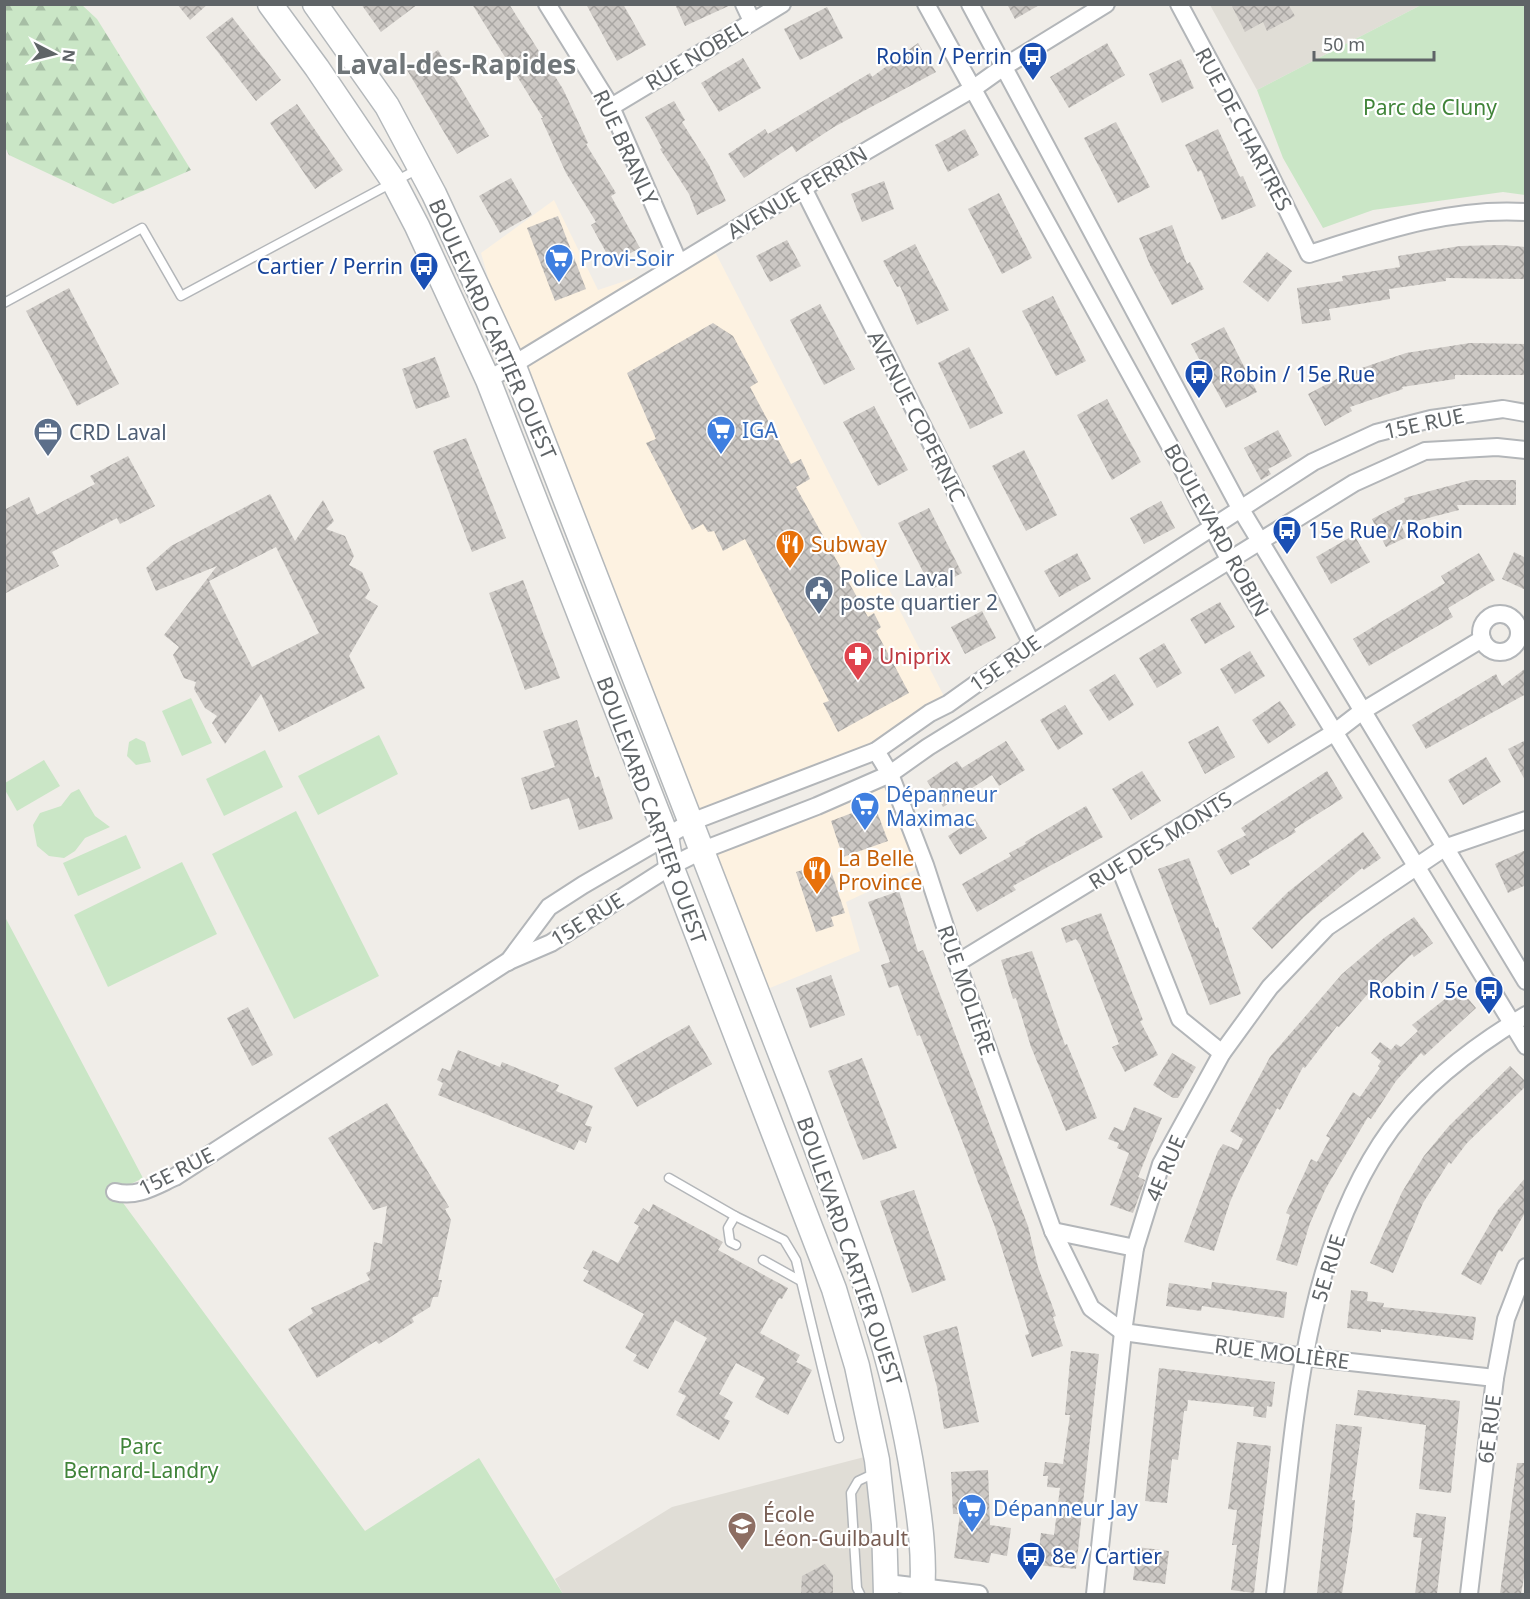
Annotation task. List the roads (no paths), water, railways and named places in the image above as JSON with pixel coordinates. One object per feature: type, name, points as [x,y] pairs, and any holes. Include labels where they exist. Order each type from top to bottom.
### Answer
[{"type":"street","name":"BOULEVARD CARTIER OUEST","points":[[270,4],[394,183],[417,226],[488,380],[666,835],[671,866],[834,1289],[857,1366],[878,1471],[886,1589]]},
{"type":"street","name":"BOULEVARD CARTIER OUEST","points":[[315,4],[387,106],[421,168],[513,364],[703,850],[835,1195],[892,1369],[909,1449],[922,1532],[923,1591]]},
{"type":"street","name":"RUE BRANLY","points":[[547,4],[611,107],[679,263]]},
{"type":"street","points":[[744,4],[752,21]]},
{"type":"street","name":"RUE NOBEL","points":[[611,107],[782,4]]},
{"type":"street","name":"BOULEVARD ROBIN","points":[[926,4],[974,88],[1230,561],[1417,866],[1519,1019],[1526,1046]]},
{"type":"street","name":"BOULEVARD ROBIN","points":[[970,4],[1002,68],[1240,508],[1361,712],[1526,981]]},
{"type":"street","name":"AVENUE PERRIN","points":[[488,380],[803,188],[974,88],[1002,68],[1106,4]]},
{"type":"street","name":"RUE DE CHARTRES","points":[[1179,4],[1262,159],[1309,254],[1387,229],[1468,213],[1526,212]]},
{"type":"street","name":"AVENUE COPERNIC","points":[[803,188],[1032,644]]},
{"type":"street","name":"15E RUE","points":[[507,962],[549,907],[691,822],[876,751],[930,713],[948,704],[1032,644],[1313,462],[1376,433],[1431,419],[1503,409],[1526,413]]},
{"type":"street","name":"15E RUE","points":[[115,1192],[127,1195],[150,1189],[175,1177],[507,962],[551,943],[671,866],[703,850],[890,774],[928,747],[1354,483],[1425,451],[1497,447],[1526,450]]},
{"type":"street","name":"RUE DES MONTS","points":[[957,963],[1119,866],[1335,732],[1361,712],[1482,639]]},
{"type":"street","name":"RUE MOLIÈRE","points":[[876,751],[890,774],[925,865],[957,963],[1053,1231],[1091,1308],[1123,1332],[1305,1357],[1495,1378]]},
{"type":"street","name":"4E RUE","points":[[1095,1594],[1123,1332],[1135,1248],[1161,1164],[1222,1053],[1270,987],[1327,927],[1444,848],[1526,820]]},
{"type":"street","points":[[1119,866],[1180,1019],[1222,1053]]},
{"type":"street","name":"5E RUE","points":[[1275,1594],[1305,1357],[1321,1280],[1354,1190],[1392,1128],[1446,1070],[1519,1019]]},
{"type":"street","points":[[1053,1231],[1135,1248]]},
{"type":"street","name":"6E RUE","points":[[1469,1594],[1495,1378],[1506,1319],[1526,1267]]},
{"type":"street","points":[[886,1589],[979,1594]]},
{"type":"lane","points":[[4,303],[142,228],[181,296],[421,168]]},
{"type":"lane","points":[[669,1178],[735,1216],[784,1240],[796,1260],[799,1280],[839,1437]]},
{"type":"lane","points":[[735,1216],[728,1228],[730,1242],[736,1245]]},
{"type":"lane","points":[[763,1260],[799,1280]]},
{"type":"lane","points":[[861,1594],[857,1588],[851,1493],[858,1481],[878,1471]]},
{"type":"place","name":"Robin / Perrin","points":[[1033,82]]},
{"type":"place","name":"Provi-Soir","points":[[559,284]]},
{"type":"place","name":"Cartier / Perrin","points":[[424,292]]},
{"type":"place","name":"Robin / 15e Rue","points":[[1199,400]]},
{"type":"place","name":"IGA","points":[[721,456]]},
{"type":"place","name":"CRD Laval","points":[[48,458]]},
{"type":"place","name":"15e Rue / Robin","points":[[1287,556]]},
{"type":"place","name":"Subway","points":[[790,570]]},
{"type":"place","name":"Police Laval poste quartier 2","points":[[819,616]]},
{"type":"place","name":"Uniprix","points":[[858,682]]},
{"type":"place","name":"Dépanneur Maximac","points":[[865,832]]},
{"type":"place","name":"La Belle Province","points":[[817,896]]},
{"type":"place","name":"Robin / 5e","points":[[1489,1016]]},
{"type":"place","name":"Dépanneur Jay","points":[[972,1534]]},
{"type":"place","name":"École Léon-Guilbault","points":[[742,1552]]},
{"type":"place","name":"8e / Cartier","points":[[1031,1582]]},
{"type":"district","name":"Laval-des-Rapides","points":[[456,63]]},
{"type":"park label","name":"Parc de Cluny","points":[[1430,107]]},
{"type":"park label","name":"Parc Bernard-Landry","points":[[141,1458]]}]
